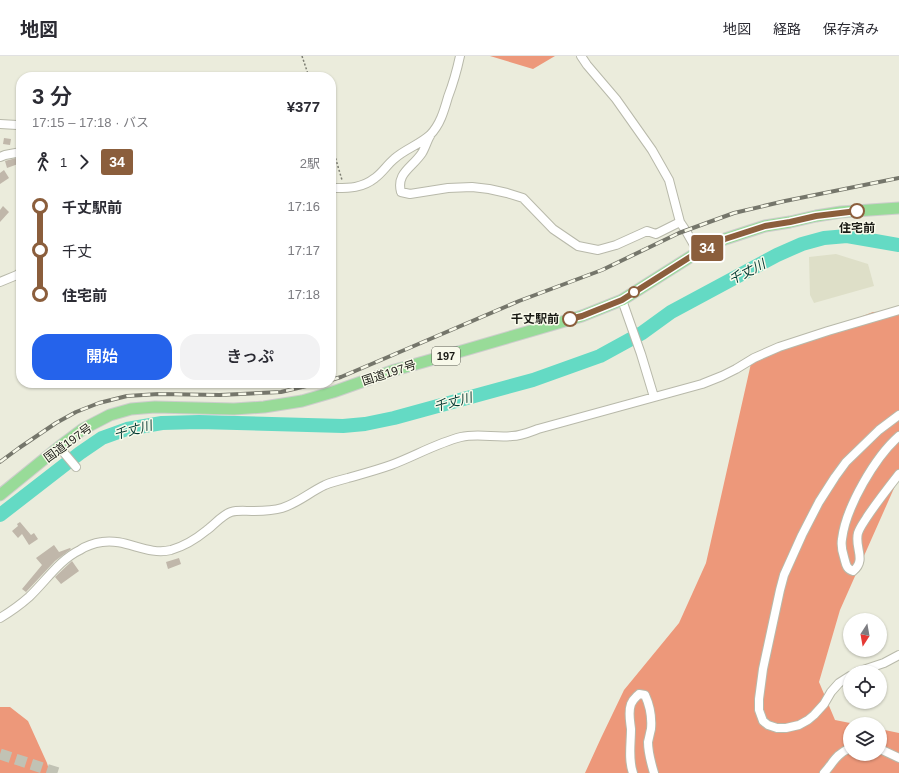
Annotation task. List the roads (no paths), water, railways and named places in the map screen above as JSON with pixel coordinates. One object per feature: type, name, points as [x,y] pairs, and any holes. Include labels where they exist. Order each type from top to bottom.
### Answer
[{"type":"highway","name":"国道197号","points":[[0,495],[62,450],[83,429],[110,415],[131,409],[155,407],[234,409],[264,407],[302,401],[333,392],[395,370],[582,316],[622,300],[698,252],[725,239],[765,226],[841,212],[899,208]]},
{"type":"street","points":[[460,56],[458,67],[441,119],[430,136],[422,153],[401,178],[399,185],[401,192],[410,194],[448,188],[472,188],[489,189],[523,198],[553,229],[578,246],[598,250],[616,245],[647,231],[656,234],[680,222]]},
{"type":"street","points":[[581,56],[616,99],[652,150],[669,180],[680,222],[698,252]]},
{"type":"street","points":[[0,124],[16,125]]},
{"type":"street","points":[[336,188],[345,189],[366,184],[375,178],[393,159],[430,136]]},
{"type":"street","points":[[0,157],[16,153]]},
{"type":"street","points":[[0,282],[16,276]]},
{"type":"street","points":[[622,300],[654,396]]},
{"type":"street","points":[[0,618],[30,596],[58,566],[79,550],[91,545],[110,541],[158,552],[180,547],[196,539],[225,514],[231,512],[238,510],[268,511],[281,508],[293,504],[325,485],[390,465],[463,436],[517,436],[654,396],[702,384],[736,369],[754,358],[779,347],[899,310]]},
{"type":"street","points":[[843,680],[831,692],[824,704],[808,720],[786,728],[777,728],[768,725],[763,720],[759,710],[763,669],[784,576],[802,535],[835,477],[846,462],[879,430],[899,415]]},
{"type":"street","points":[[899,436],[877,461],[866,478],[845,522],[841,540],[842,552],[846,566],[849,570],[853,571],[858,567],[860,558],[857,540],[861,525],[876,502],[899,474]]},
{"type":"street","points":[[62,450],[76,467]]},
{"type":"street","points":[[878,665],[899,655]]},
{"type":"street","points":[[633,773],[630,755],[630,711],[634,698],[639,694],[645,695],[651,716],[651,728],[648,742],[649,756],[654,773]]},
{"type":"street","points":[[824,773],[834,758],[843,751]]},
{"type":"street","points":[[887,752],[899,758]]},
{"type":"waterway","name":"千丈川","points":[[0,515],[80,453],[102,438],[127,429],[162,423],[199,422],[343,426],[365,424],[394,418],[533,380],[600,356],[642,333],[671,312],[777,255],[802,244],[824,238],[847,236],[899,245]]},
{"type":"tunnel","points":[[0,754],[58,773]]},
{"type":"railway","points":[[336,378],[519,301],[602,270],[679,233],[734,213],[899,178]]},
{"type":"railway","points":[[0,462],[56,423],[76,412],[99,403],[127,396],[159,394],[220,395],[281,392],[298,388]]},
{"type":"place","name":"住宅前","points":[[857,211]]},
{"type":"place","name":"千丈駅前","points":[[570,319]]}]
